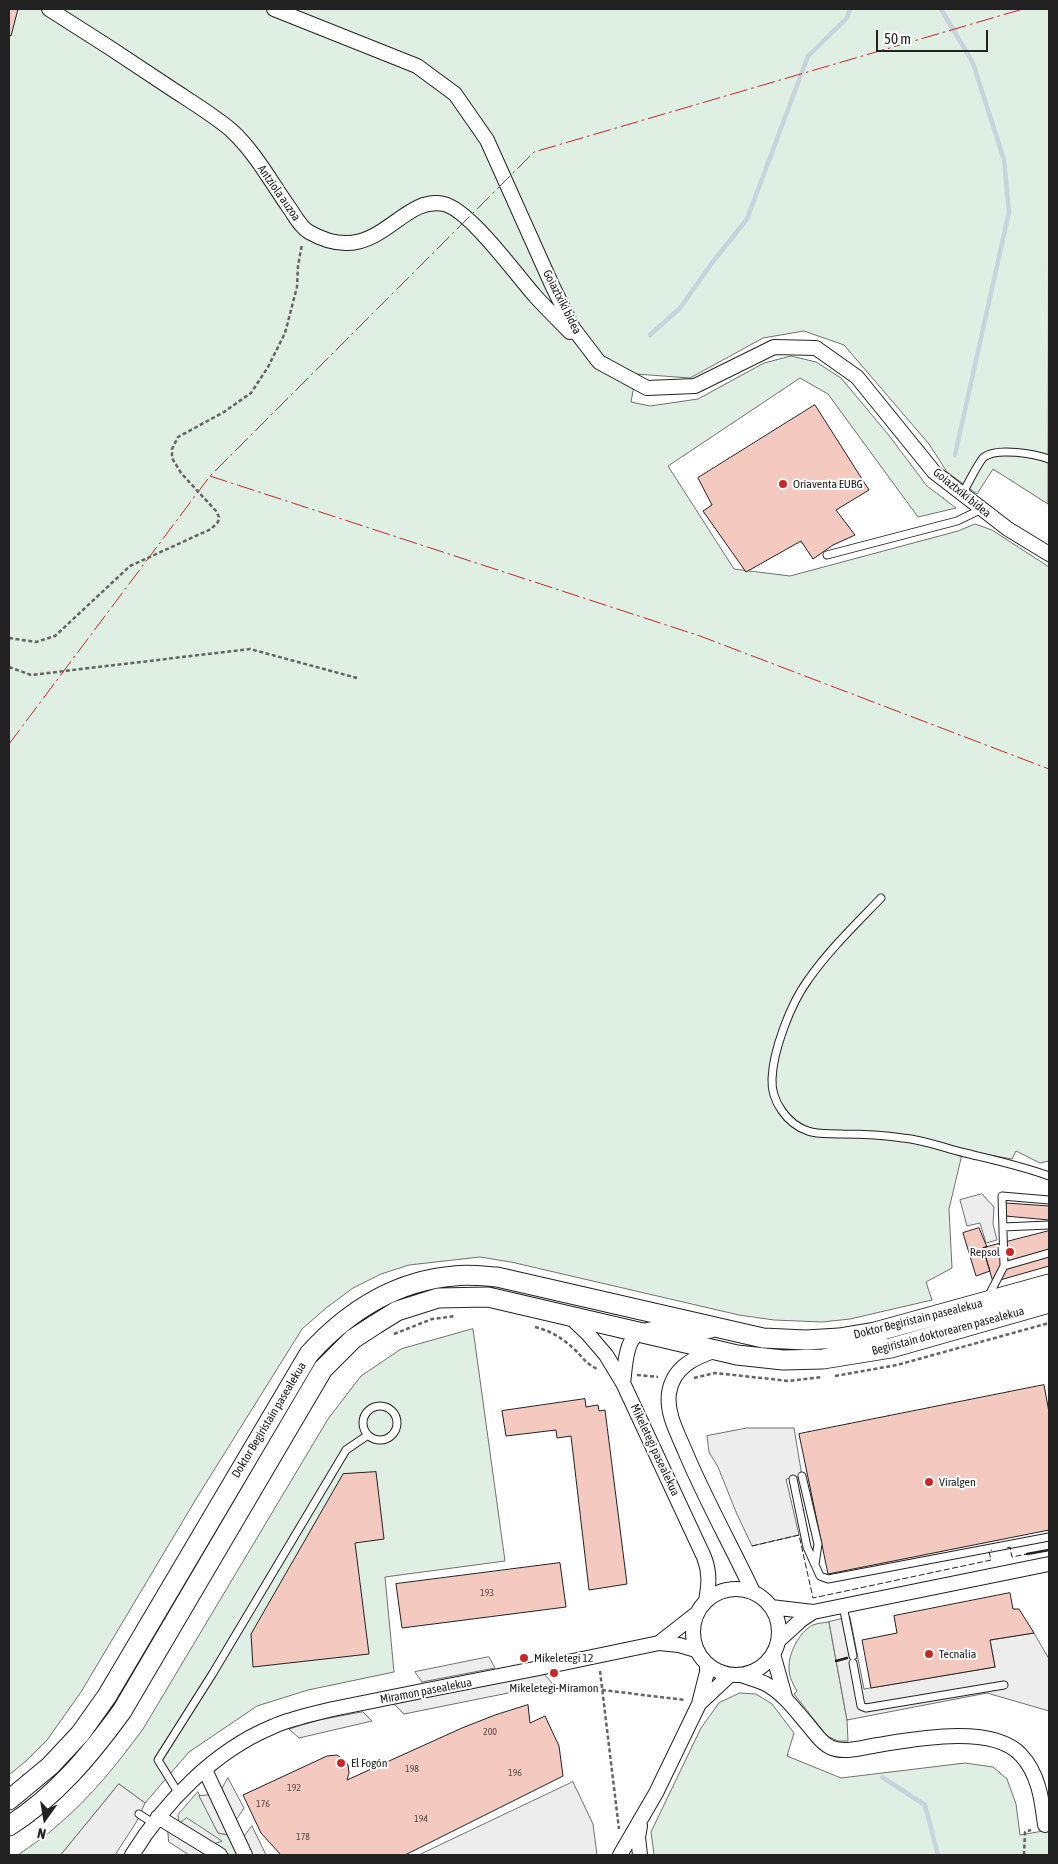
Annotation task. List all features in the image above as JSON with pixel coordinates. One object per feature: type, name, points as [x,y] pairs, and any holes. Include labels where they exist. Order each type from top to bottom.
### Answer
[{"type":"main road","name":"Doktor Begiristain pasealekua","points":[[9,1800],[50,1766],[80,1734],[107,1696],[309,1354],[339,1324],[382,1296],[415,1283],[455,1276],[497,1277],[763,1338],[806,1340],[839,1338],[875,1332],[1049,1284]]},
{"type":"main road","name":"Doktor Begiristain pasealekua","points":[[9,1826],[64,1781],[95,1749],[122,1711],[323,1369],[353,1339],[397,1311],[438,1298],[488,1297],[640,1332]]},
{"type":"main road","name":"Begiristain doktorearen pasealekua","points":[[640,1332],[737,1355],[783,1360],[823,1360],[891,1348],[1049,1303]]},
{"type":"street","name":"Antziola auzoa","points":[[49,9],[133,63],[231,130],[248,149],[306,231],[323,239],[340,243],[359,242],[376,235],[413,210],[430,203],[445,204],[461,213],[537,298],[599,362]]},
{"type":"street","name":"Goiaztxiki bidea","points":[[274,9],[417,66],[455,94],[487,140],[573,328],[599,362],[647,388],[695,386],[774,347],[816,348],[857,377],[934,472],[1008,529],[1049,554]]},
{"type":"street","name":"Mikeletegi pasealekua","points":[[568,1315],[588,1334],[626,1378],[708,1568],[709,1583],[706,1600]]},
{"type":"street","name":"Doktor Begiristain pasealekua","points":[[640,1332],[667,1328],[700,1332],[726,1330]]},
{"type":"street","points":[[626,1378],[632,1341],[640,1332]]},
{"type":"street","points":[[717,1350],[687,1363],[678,1372],[668,1394],[669,1406],[673,1422],[692,1468],[753,1592]]},
{"type":"street","points":[[771,1607],[813,1612],[1049,1564]]},
{"type":"street","points":[[784,1698],[776,1647],[779,1629],[771,1607],[753,1592],[740,1589],[728,1590],[706,1600],[696,1614],[692,1638],[696,1650],[707,1664],[718,1672],[765,1683],[784,1698],[821,1740],[830,1747],[843,1750],[917,1739],[957,1737],[986,1738],[1007,1745],[1021,1754],[1032,1771],[1042,1795],[1045,1825]]},
{"type":"street","points":[[695,1702],[735,1675],[754,1671],[765,1664],[776,1647],[801,1620],[813,1612]]},
{"type":"street","name":"Miramon pasealekua","points":[[659,1643],[696,1614]]},
{"type":"street","name":"Miramon pasealekua","points":[[132,1855],[156,1820],[179,1794],[205,1770],[239,1744],[271,1727],[294,1718],[659,1643],[680,1645],[696,1650]]},
{"type":"street","points":[[621,1854],[641,1820],[695,1702],[707,1672],[707,1664]]},
{"type":"street","points":[[205,1770],[245,1855]]},
{"type":"street","points":[[156,1820],[220,1855]]},
{"type":"street","points":[[640,1855],[638,1837],[641,1820]]},
{"type":"lane","points":[[962,494],[984,457],[998,452],[1026,454],[1049,459]]},
{"type":"lane","points":[[827,555],[957,521],[982,509]]},
{"type":"lane","points":[[881,898],[842,937],[808,980],[795,1002],[784,1028],[774,1062],[772,1080],[774,1095],[781,1110],[790,1120],[809,1132],[883,1136],[929,1142],[964,1153],[1019,1165],[1049,1176]]},
{"type":"lane","points":[[986,1302],[1004,1266],[1002,1196],[1049,1200]]},
{"type":"lane","points":[[1003,1227],[1049,1225]]},
{"type":"lane","points":[[1004,1266],[1049,1253]]},
{"type":"lane","points":[[384,1406],[394,1412],[398,1423],[394,1434],[384,1440],[368,1435],[364,1420],[369,1410],[384,1406]]},
{"type":"lane","points":[[179,1794],[158,1760],[213,1673],[346,1450],[368,1435]]},
{"type":"lane","points":[[802,1476],[818,1544],[815,1564]]},
{"type":"lane","points":[[792,1479],[807,1547],[820,1576],[828,1579],[1049,1536]]},
{"type":"lane","points":[[843,1606],[862,1706],[866,1708],[1004,1685]]},
{"type":"lane","points":[[139,1814],[156,1820]]},
{"type":"path","points":[[9,638],[36,642],[55,636],[130,566],[211,529],[218,522],[220,517],[216,511],[181,473],[172,458],[172,450],[178,437],[224,412],[251,393],[268,367],[285,333],[297,287],[300,249],[306,231]]},
{"type":"path","points":[[9,667],[31,675],[250,649],[357,678]]},
{"type":"path","points":[[393,1334],[432,1319],[462,1315]]},
{"type":"path","points":[[530,1325],[548,1330],[573,1348],[585,1363],[602,1372]]},
{"type":"path","points":[[626,1378],[666,1377]]},
{"type":"path","points":[[599,1664],[621,1854]]},
{"type":"path","points":[[602,1690],[695,1702]]},
{"type":"path","points":[[1024,1855],[1025,1832],[1045,1825]]},
{"type":"green space","points":[[9,9],[1049,9],[1048,504],[993,469],[977,494],[947,472],[929,444],[844,345],[804,331],[763,338],[690,378],[636,374],[631,402],[650,406],[698,399],[764,363],[791,356],[816,362],[841,378],[887,433],[927,486],[956,508],[918,517],[828,394],[800,378],[668,466],[734,569],[790,576],[958,531],[975,524],[992,530],[1049,567],[1049,1161],[1040,1163],[1016,1151],[1012,1159],[963,1150],[949,1209],[952,1268],[926,1282],[932,1300],[850,1319],[822,1322],[774,1320],[739,1315],[511,1262],[480,1257],[409,1265],[381,1274],[353,1288],[302,1329],[196,1499],[81,1692],[47,1740],[9,1775]]},
{"type":"green space","points":[[473,1329],[505,1561],[385,1577],[394,1672],[308,1690],[257,1706],[189,1752],[145,1803],[119,1784],[61,1855],[18,1855],[49,1833],[82,1803],[114,1767],[143,1729],[328,1419],[361,1376],[401,1349]]},
{"type":"green space","points":[[829,1622],[847,1720],[848,1741],[838,1741],[827,1736],[794,1694],[797,1691],[789,1672],[792,1650],[803,1633],[813,1625]]},
{"type":"green space","points":[[740,1693],[756,1694],[772,1704],[794,1733],[787,1756],[841,1778],[965,1763],[993,1767],[1007,1779],[1016,1804],[1020,1835],[1049,1830],[1049,1855],[654,1855],[651,1832],[701,1728],[719,1703]]},
{"type":"green space","points":[[198,1792],[218,1833],[229,1835],[239,1855],[230,1855],[214,1844],[221,1841],[179,1824],[178,1815]]},
{"type":"shaded area","points":[[982,1194],[994,1207],[993,1224],[997,1240],[986,1243],[980,1223],[967,1226],[960,1200]]},
{"type":"shaded area","points":[[747,1428],[794,1428],[802,1476],[786,1479],[799,1535],[752,1546],[718,1467],[709,1452],[707,1436]]},
{"type":"shaded area","points":[[850,1617],[864,1689],[995,1667],[990,1640],[1034,1633],[1049,1659],[1049,1711],[987,1693],[847,1720],[829,1622]]},
{"type":"shaded area","points":[[489,1657],[495,1668],[422,1682],[415,1672]]},
{"type":"shaded area","points":[[544,1674],[553,1684],[404,1714],[394,1704]]},
{"type":"shaded area","points":[[363,1712],[372,1721],[299,1738],[289,1729],[319,1720]]},
{"type":"shaded area","points":[[228,1778],[244,1808],[236,1820],[222,1789]]},
{"type":"shaded area","points":[[573,1782],[593,1824],[597,1855],[419,1855]]},
{"type":"shaded area","points":[[119,1784],[145,1803],[137,1821],[115,1855],[61,1855]]},
{"type":"shaded area","points":[[212,1795],[229,1835],[218,1833],[199,1796]]},
{"type":"shaded area","points":[[187,1818],[222,1841],[214,1844],[179,1824]]},
{"type":"shaded area","points":[[252,1826],[266,1855],[252,1855],[244,1837]]},
{"type":"shaded area","points":[[168,1830],[206,1855],[189,1855],[169,1842]]},
{"type":"building","points":[[9,9],[18,9],[11,36],[9,35]]},
{"type":"building","name":"Oriaventa EUBG","points":[[815,405],[869,490],[836,510],[855,535],[833,545],[813,559],[801,541],[746,572],[703,511],[712,505],[698,478]]},
{"type":"building","points":[[1006,1203],[1049,1206],[1049,1220],[1005,1216]]},
{"type":"building","points":[[979,1228],[987,1247],[983,1248],[990,1271],[976,1276],[963,1233]]},
{"type":"building","points":[[1049,1231],[1049,1266],[993,1282],[983,1248]]},
{"type":"building","name":"Viralgen","points":[[1044,1385],[1049,1412],[1049,1530],[828,1574],[799,1434]]},
{"type":"building","points":[[585,1399],[586,1407],[598,1405],[599,1411],[605,1410],[627,1584],[589,1590],[571,1436],[557,1438],[556,1430],[506,1436],[502,1411]]},
{"type":"building","points":[[376,1472],[384,1539],[355,1543],[369,1654],[253,1667],[251,1634],[343,1474]]},
{"type":"building","points":[[560,1563],[566,1607],[402,1628],[396,1584]]},
{"type":"building","name":"Tecnalia","points":[[1010,1593],[1013,1609],[1019,1609],[1034,1633],[990,1640],[995,1667],[871,1688],[862,1640],[897,1633],[894,1616]]},
{"type":"building","points":[[528,1705],[530,1723],[545,1716],[559,1746],[563,1776],[405,1855],[281,1855],[261,1833],[243,1795],[327,1756],[337,1755],[344,1760],[348,1765],[349,1773],[347,1780],[462,1728]]},
{"type":"waterway","points":[[650,335],[680,308],[747,219],[808,56],[847,18],[850,9]]},
{"type":"waterway","points":[[941,9],[973,63],[1004,160],[1009,212],[955,455]]},
{"type":"waterway","points":[[882,1777],[925,1805],[938,1855]]},
{"type":"fence","points":[[752,1546],[799,1535],[813,1598],[991,1560],[989,1551],[992,1550]]},
{"type":"fence","points":[[1007,1548],[1010,1547],[1012,1557],[1027,1554]]},
{"type":"wall","points":[[1027,1554],[1049,1550]]},
{"type":"wall","points":[[836,1661],[847,1658]]},
{"type":"power","points":[[9,744],[210,476],[534,152],[1023,9]]},
{"type":"power","points":[[210,476],[700,636],[1049,769]]},
{"type":"place","name":"Oriaventa EUBG","points":[[783,484]]},
{"type":"place","name":"Repsol","points":[[1010,1252]]},
{"type":"place","name":"Viralgen","points":[[929,1482]]},
{"type":"place","name":"Tecnalia","points":[[929,1654]]},
{"type":"place","name":"Mikeletegi 12","points":[[524,1658]]},
{"type":"place","name":"Mikeletegi-Miramon","points":[[554,1673]]},
{"type":"place","name":"El Fogón","points":[[341,1763]]}]
